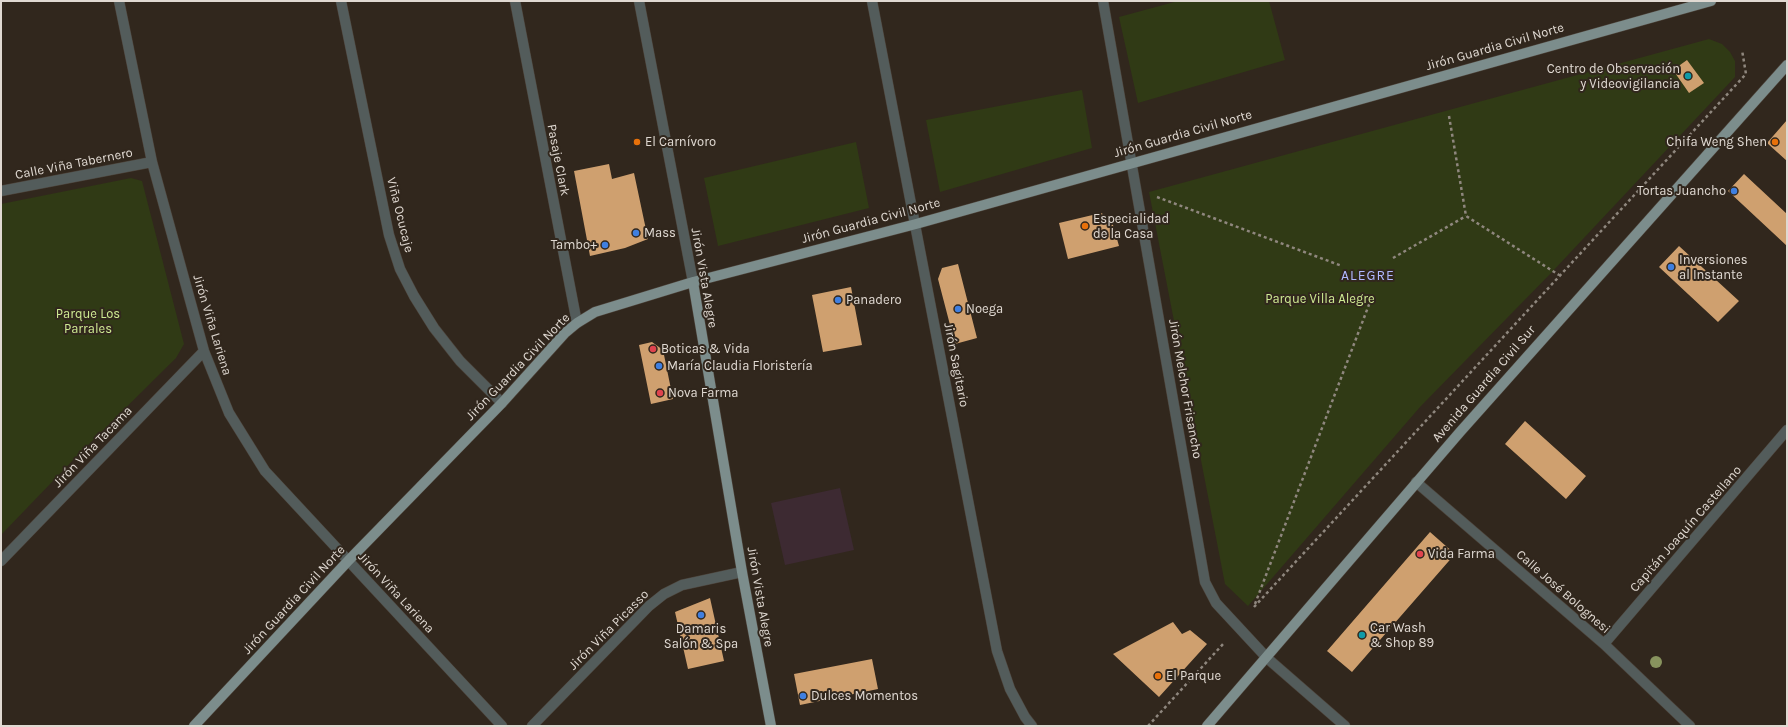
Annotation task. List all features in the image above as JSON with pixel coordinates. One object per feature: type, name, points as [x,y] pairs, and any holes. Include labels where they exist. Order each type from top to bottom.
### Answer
[{"type":"main road","name":"Jirón Guardia Civil Norte","points":[[194,726],[348,561],[502,403],[577,323],[595,312],[692,282],[916,224],[1131,162],[1711,1]]},
{"type":"main road","name":"Avenida Guardia Civil Sur","points":[[1207,726],[1267,658],[1416,482],[1590,284],[1787,65]]},
{"type":"main road","name":"Jirón Vista Alegre","points":[[692,282],[742,572],[771,726]]},
{"type":"street","name":"Jirón Viña Lariena","points":[[119,1],[152,162],[204,351],[229,413],[265,471],[502,726]]},
{"type":"street","name":"Viña Ocucaje","points":[[341,1],[388,236],[400,269],[414,296],[434,328],[460,361],[502,403]]},
{"type":"street","name":"Pasaje Clark","points":[[515,1],[577,323]]},
{"type":"street","name":"Jirón Vista Alegre","points":[[639,1],[692,282]]},
{"type":"street","name":"Jirón Sagitario","points":[[872,1],[997,651],[1010,689],[1025,717],[1032,726]]},
{"type":"street","name":"Jirón Melchor Frisancho","points":[[1102,1],[1205,582],[1216,603],[1267,658],[1345,726]]},
{"type":"street","name":"Calle Viña Tabernero","points":[[1,191],[152,162]]},
{"type":"street","name":"Jirón Viña Tacama","points":[[1,561],[204,351]]},
{"type":"street","name":"Capitán Joaquín Castellano","points":[[1604,644],[1787,430]]},
{"type":"street","name":"Calle José Bolognesi","points":[[1416,482],[1604,644],[1690,726]]},
{"type":"street","name":"Jirón Viña Picasso","points":[[532,726],[649,606],[664,594],[682,585],[742,572]]},
{"type":"path","points":[[1370,302],[1254,607],[1558,275],[1746,74],[1742,50]]},
{"type":"path","points":[[1449,116],[1466,216],[1558,275]]},
{"type":"path","points":[[1156,196],[1342,266]]},
{"type":"path","points":[[1393,258],[1466,216]]},
{"type":"path","points":[[1148,726],[1224,643]]},
{"type":"shaded area","points":[[840,488],[854,550],[785,565],[771,503]]},
{"type":"green space","points":[[1178,1],[1269,1],[1285,60],[1138,103],[1119,17]]},
{"type":"green space","name":"Parque Villa Alegre","points":[[1709,39],[1722,44],[1730,52],[1735,61],[1735,77],[1552,272],[1420,407],[1248,606],[1225,584],[1149,192]]},
{"type":"green space","points":[[1082,90],[1092,148],[940,192],[926,120]]},
{"type":"green space","points":[[856,142],[869,208],[718,246],[704,178]]},
{"type":"green space","name":"Parque Los Parrales","points":[[131,178],[142,181],[184,344],[176,358],[76,457],[1,535],[1,204]]},
{"type":"building","name":"Centro de Observación y Videovigilancia","points":[[1687,60],[1704,83],[1689,93],[1673,70]]},
{"type":"building","points":[[1787,120],[1787,161],[1767,143]]},
{"type":"building","points":[[609,164],[612,179],[634,173],[648,239],[625,248],[590,256],[574,171]]},
{"type":"building","points":[[1744,174],[1787,214],[1787,246],[1728,191]]},
{"type":"building","points":[[1101,213],[1111,218],[1119,246],[1068,259],[1059,223]]},
{"type":"building","points":[[1679,246],[1739,301],[1718,322],[1659,267]]},
{"type":"building","name":"Noega","points":[[958,264],[977,338],[955,344],[938,279],[942,268]]},
{"type":"building","points":[[851,287],[862,345],[823,352],[812,295]]},
{"type":"building","points":[[652,342],[663,350],[673,399],[651,404],[639,345]]},
{"type":"building","points":[[1525,421],[1586,476],[1566,499],[1505,444]]},
{"type":"building","points":[[1430,532],[1455,554],[1352,672],[1327,651]]},
{"type":"building","points":[[710,598],[724,661],[688,669],[675,612]]},
{"type":"building","name":"El Parque","points":[[1173,622],[1182,634],[1190,630],[1207,644],[1159,697],[1113,654]]},
{"type":"building","points":[[872,659],[878,689],[800,705],[794,674]]},
{"type":"place","name":"Centro de Observación y Videovigilancia","points":[[1688,76]]},
{"type":"place","name":"El Carnívoro","points":[[637,142]]},
{"type":"place","name":"Chifa Weng Shen","points":[[1775,142]]},
{"type":"place","name":"Tortas Juancho","points":[[1734,191]]},
{"type":"place","name":"Especialidad de la Casa","points":[[1085,226]]},
{"type":"place","name":"Mass","points":[[636,233]]},
{"type":"place","name":"Tambo+","points":[[605,245]]},
{"type":"place","name":"Inversiones al Instante","points":[[1671,267]]},
{"type":"place","name":"Panadero","points":[[838,300]]},
{"type":"place","name":"Noega","points":[[958,309]]},
{"type":"place","name":"Boticas & Vida","points":[[653,349]]},
{"type":"place","name":"María Claudia Floristería","points":[[659,366]]},
{"type":"place","name":"Nova Farma","points":[[660,393]]},
{"type":"place","name":"Vida Farma","points":[[1420,554]]},
{"type":"place","name":"Damaris Salón & Spa","points":[[701,615]]},
{"type":"place","name":"Car Wash & Shop 89","points":[[1362,635]]},
{"type":"place","name":"El Parque","points":[[1158,676]]},
{"type":"place","name":"Dulces Momentos","points":[[803,696]]},
{"type":"district","name":"ALEGRE","points":[[1368,276]]}]
